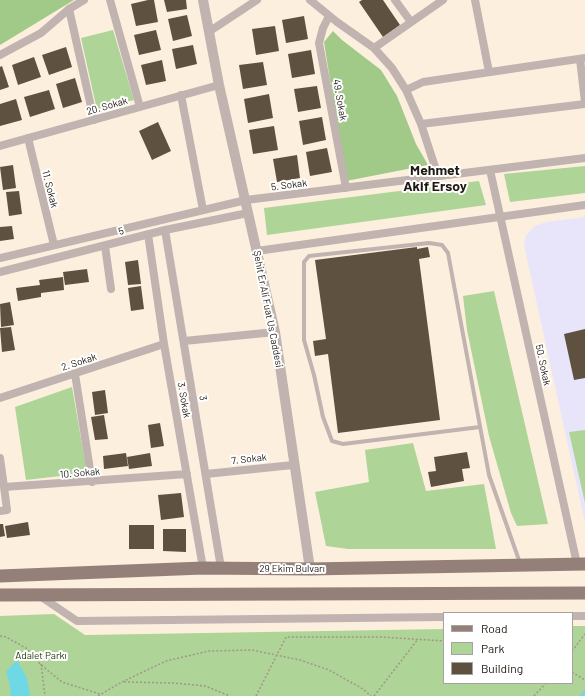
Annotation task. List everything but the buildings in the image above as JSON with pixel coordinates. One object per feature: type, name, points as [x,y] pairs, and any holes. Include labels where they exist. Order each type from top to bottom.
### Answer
[{"type":"main road","name":"29 Ekim Bulvarı","points":[[0,576],[203,568],[310,569],[581,564]]},
{"type":"main road","points":[[1,596],[38,594],[585,593]]},
{"type":"street","points":[[0,56],[41,33],[69,9],[84,0]]},
{"type":"street","points":[[110,0],[140,107]]},
{"type":"street","name":"Şehit Er Ali Fuat Us Caddesi","points":[[203,0],[214,51],[219,85],[275,332],[293,464],[310,569]]},
{"type":"street","points":[[210,31],[257,0]]},
{"type":"street","points":[[310,0],[329,16],[374,48],[392,68],[406,90],[421,124],[438,176]]},
{"type":"street","points":[[395,0],[411,22]]},
{"type":"street","points":[[374,48],[443,0]]},
{"type":"street","points":[[476,0],[489,72]]},
{"type":"street","points":[[69,9],[94,120]]},
{"type":"street","name":"49. Sokak","points":[[329,16],[323,28],[319,42],[346,188]]},
{"type":"street","points":[[406,90],[423,82],[583,59],[585,103],[421,124]]},
{"type":"street","name":"20. Sokak","points":[[0,146],[219,85]]},
{"type":"street","points":[[181,95],[202,210]]},
{"type":"street","name":"11. Sokak","points":[[28,138],[54,245]]},
{"type":"street","name":"5. Sokak","points":[[0,258],[246,200],[585,158]]},
{"type":"street","name":"50. Sokak","points":[[490,170],[581,564]]},
{"type":"street","points":[[257,251],[585,204]]},
{"type":"street","name":"5","points":[[0,272],[148,234],[248,213]]},
{"type":"street","name":"3","points":[[165,230],[221,568]]},
{"type":"street","name":"3. Sokak","points":[[148,234],[164,344],[203,568]]},
{"type":"street","points":[[105,246],[111,289]]},
{"type":"street","points":[[184,341],[275,332]]},
{"type":"street","name":"2. Sokak","points":[[0,398],[164,344]]},
{"type":"street","points":[[75,374],[92,482]]},
{"type":"street","points":[[0,458],[7,510],[0,511]]},
{"type":"street","name":"7. Sokak","points":[[206,474],[293,464]]},
{"type":"street","name":"10. Sokak","points":[[4,487],[92,482],[187,474]]},
{"type":"street","points":[[38,594],[77,621],[443,617]]},
{"type":"street","points":[[573,616],[585,616]]},
{"type":"lane","points":[[480,427],[342,444],[332,441],[323,417],[314,375],[304,340],[304,262],[309,256],[429,243],[442,245],[448,252],[489,475],[521,565]]},
{"type":"path","points":[[573,650],[585,634]]},
{"type":"path","points":[[0,636],[6,637],[26,648],[41,664],[62,682],[100,694]]},
{"type":"path","points":[[256,696],[286,637],[418,638],[443,641]]},
{"type":"path","points":[[98,696],[166,660],[209,651],[252,650],[300,660],[329,670],[373,696],[418,638]]},
{"type":"path","points":[[41,664],[45,696]]},
{"type":"path","points":[[573,673],[585,680]]},
{"type":"path","points":[[122,682],[143,684],[174,683],[205,686],[230,696]]},
{"type":"path","points":[[534,696],[545,684]]},
{"type":"shaded area","points":[[585,217],[585,523],[524,245],[526,235],[535,226],[546,222]]},
{"type":"green space","points":[[0,0],[74,0],[0,45]]},
{"type":"green space","points":[[113,30],[134,100],[97,110],[81,38]]},
{"type":"green space","points":[[333,31],[342,40],[381,70],[397,96],[416,144],[428,165],[346,181],[324,42]]},
{"type":"green space","points":[[585,166],[585,193],[510,202],[504,174]]},
{"type":"green space","points":[[479,181],[486,205],[267,235],[264,208]]},
{"type":"green space","points":[[494,291],[548,524],[517,526],[511,513],[489,436],[467,330],[463,296]]},
{"type":"green space","points":[[72,387],[87,473],[26,480],[15,407]]},
{"type":"green space","points":[[585,430],[585,503],[569,432]]},
{"type":"green space","points":[[413,443],[426,491],[484,484],[496,549],[348,549],[326,546],[315,492],[369,482],[365,450]]},
{"type":"green space","name":"Adalet Parkı","points":[[54,614],[85,635],[443,629],[443,684],[573,684],[573,626],[585,626],[585,696],[0,696],[0,616]]},
{"type":"water","points":[[17,660],[27,678],[30,696],[11,696],[6,672]]},
{"type":"waterway","points":[[581,696],[585,692]]},
{"type":"district","name":"Mehmet Akif Ersoy","points":[[435,178]]}]
